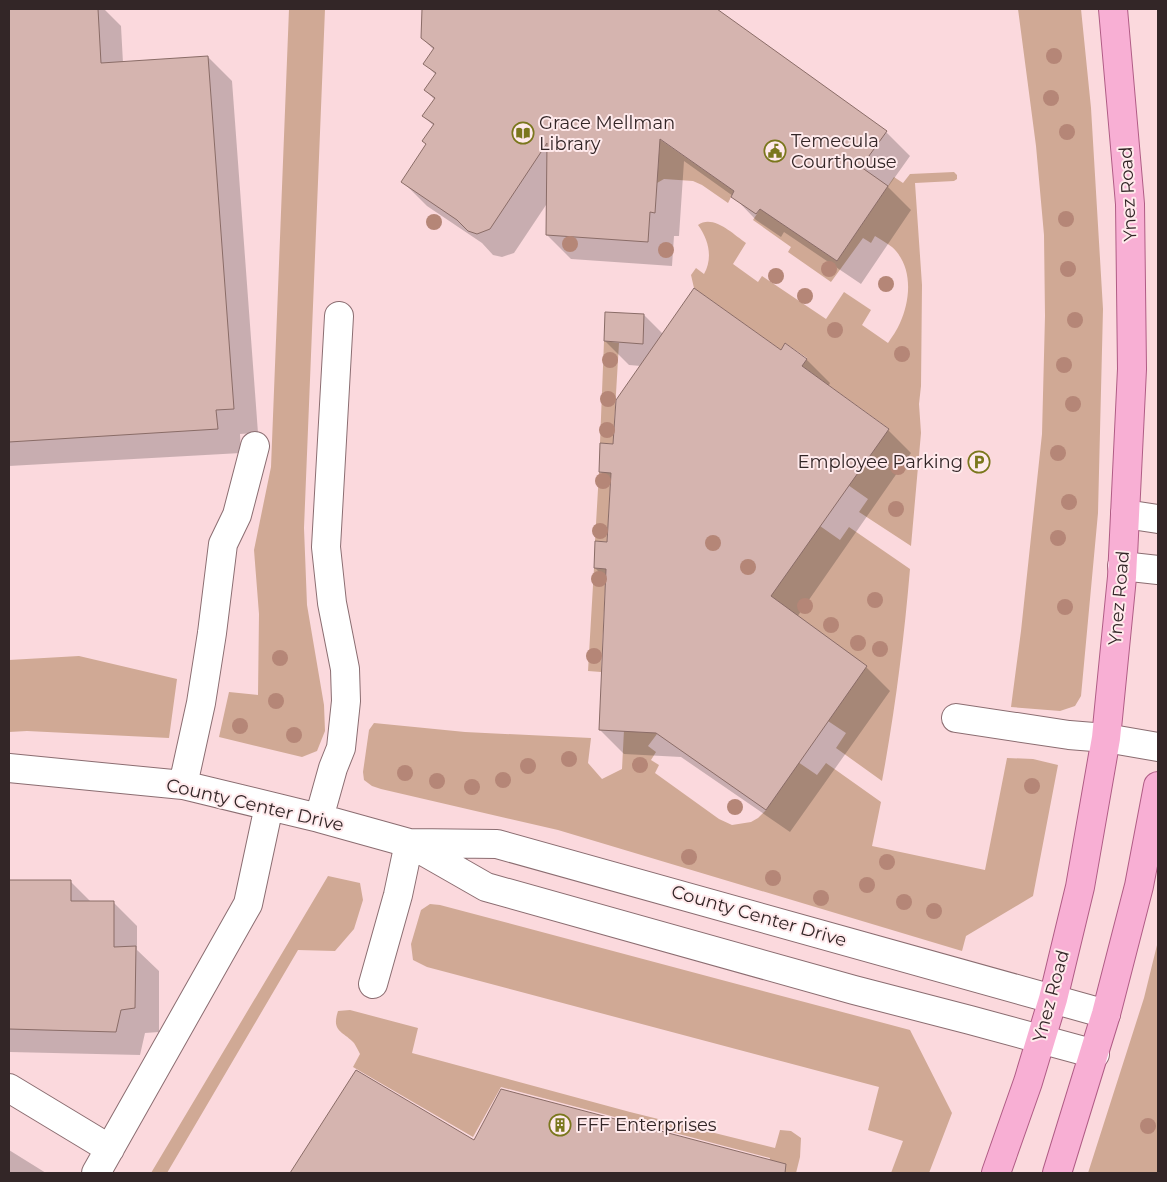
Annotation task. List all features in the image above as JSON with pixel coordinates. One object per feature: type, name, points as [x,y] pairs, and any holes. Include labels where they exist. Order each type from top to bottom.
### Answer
[{"type":"main road","name":"Ynez Road","points":[[996,1173],[1028,1082],[1053,998],[1080,887],[1106,738],[1122,566],[1132,369],[1130,204],[1112,9]]},
{"type":"main road","points":[[1057,1173],[1106,1014],[1139,886],[1158,786]]},
{"type":"street","points":[[319,818],[333,768],[341,748],[346,701],[345,669],[332,603],[326,547],[339,316]]},
{"type":"street","points":[[183,785],[201,704],[223,544],[236,515],[255,446]]},
{"type":"street","points":[[1125,514],[1158,519]]},
{"type":"street","points":[[1122,566],[1158,570]]},
{"type":"street","points":[[956,718],[1158,746]]},
{"type":"street","name":"County Center Drive","points":[[9,768],[183,785],[319,818],[409,843],[486,887],[854,990],[1094,1054]]},
{"type":"street","points":[[96,1173],[248,904],[269,806]]},
{"type":"street","points":[[373,984],[398,895],[409,843]]},
{"type":"street","name":"County Center Drive","points":[[409,843],[496,844],[1106,1014]]},
{"type":"street","points":[[9,1088],[110,1149]]},
{"type":"shaded area","points":[[289,9],[325,9],[304,528],[307,605],[324,705],[325,731],[317,751],[302,757],[219,737],[229,692],[258,695],[259,614],[254,550],[271,467]]},
{"type":"shaded area","points":[[1018,9],[1081,9],[1091,108],[1103,309],[1098,513],[1081,696],[1075,706],[1060,711],[1011,707],[1042,434],[1045,316],[1044,235],[1036,146]]},
{"type":"shaded area","points":[[652,134],[734,191],[728,203],[693,181],[664,179],[657,183],[650,183]]},
{"type":"shaded area","points":[[954,172],[957,175],[957,179],[954,181],[915,183],[922,285],[921,386],[919,404],[921,433],[911,546],[859,512],[868,499],[848,485],[888,428],[802,366],[807,358],[785,343],[781,350],[694,288],[691,275],[696,268],[704,274],[709,255],[705,237],[698,225],[704,222],[716,223],[746,243],[733,264],[758,282],[762,276],[826,319],[844,292],[871,310],[862,325],[888,343],[904,314],[908,293],[907,273],[904,264],[892,247],[875,236],[871,243],[863,238],[831,282],[788,252],[791,247],[753,220],[760,209],[837,261],[894,177],[903,183],[910,174]]},
{"type":"shaded area","points":[[604,341],[619,343],[613,444],[600,443]]},
{"type":"shaded area","points":[[599,472],[611,473],[607,542],[595,541]]},
{"type":"shaded area","points":[[665,520],[786,574],[820,526],[840,540],[849,527],[910,569],[899,675],[882,781],[836,748],[846,733],[828,721]]},
{"type":"shaded area","points":[[594,568],[606,569],[601,672],[588,671]]},
{"type":"shaded area","points":[[79,656],[177,679],[169,738],[27,731],[9,732],[9,660]]},
{"type":"shaded area","points":[[625,710],[657,734],[648,746],[656,752],[651,760],[659,765],[655,773],[719,819],[732,825],[751,822],[758,818],[766,810],[798,762],[817,775],[826,763],[881,802],[872,846],[985,870],[1007,758],[1033,759],[1058,765],[1033,896],[966,936],[962,951],[558,830],[381,789],[372,786],[364,780],[363,772],[369,730],[374,723],[465,732],[591,738],[588,763],[602,779],[622,769]]},
{"type":"shaded area","points":[[328,876],[360,883],[363,900],[354,929],[335,951],[298,950],[167,1173],[151,1173]]},
{"type":"shaded area","points":[[430,904],[440,905],[910,1030],[952,1113],[929,1173],[891,1173],[903,1141],[868,1130],[879,1087],[427,967],[413,960],[411,944],[421,910]]},
{"type":"shaded area","points":[[1158,941],[1158,1173],[1088,1173],[1144,998]]},
{"type":"shaded area","points":[[350,1010],[418,1028],[412,1053],[630,1112],[775,1148],[780,1130],[791,1131],[801,1138],[800,1157],[796,1173],[766,1173],[770,1158],[501,1087],[473,1137],[353,1067],[360,1054],[354,1043],[339,1030],[336,1023],[338,1011]]},
{"type":"building","points":[[9,9],[98,9],[101,63],[208,56],[234,409],[216,410],[218,429],[9,442]]},
{"type":"building","points":[[422,9],[717,9],[887,131],[861,167],[888,186],[837,261],[760,209],[756,214],[731,197],[734,191],[660,139],[655,213],[650,212],[648,242],[546,235],[547,143],[490,229],[477,234],[468,231],[457,220],[401,182],[426,144],[422,141],[434,124],[422,116],[435,98],[424,90],[436,73],[423,64],[434,48],[421,38]]},
{"type":"building","points":[[694,288],[781,350],[785,343],[807,359],[802,366],[889,429],[771,596],[867,666],[766,810],[656,733],[599,730],[606,569],[594,568],[595,541],[607,542],[611,473],[599,472],[600,443],[613,444],[616,400]]},
{"type":"building","points":[[605,312],[644,314],[643,344],[604,341]]},
{"type":"building","points":[[9,880],[71,880],[71,901],[114,901],[114,947],[136,946],[135,1008],[121,1010],[116,1032],[9,1029]]},
{"type":"building","name":"FFF Enterprises","points":[[356,1070],[474,1140],[501,1089],[786,1164],[785,1173],[290,1173]]},
{"type":"place","name":"Grace Mellman Library","points":[[523,133]]},
{"type":"place","name":"Temecula Courthouse","points":[[775,151]]},
{"type":"place","name":"Employee Parking","points":[[979,462]]},
{"type":"place","name":"FFF Enterprises","points":[[560,1125]]}]
